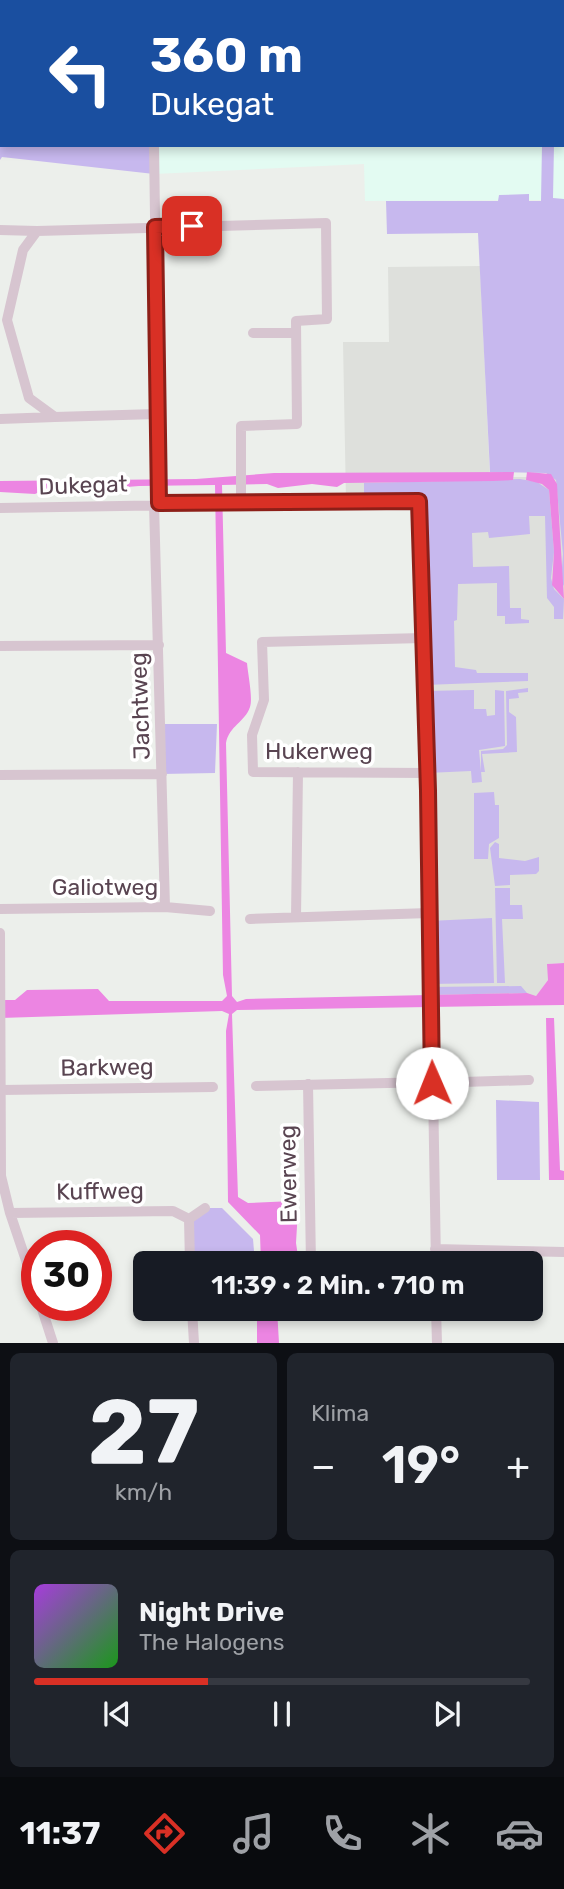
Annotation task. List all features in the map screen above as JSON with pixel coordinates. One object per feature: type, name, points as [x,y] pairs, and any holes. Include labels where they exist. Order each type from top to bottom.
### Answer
[{"type":"street","name":"Jachtweg","points":[[154,147],[159,483],[156,504],[165,907]]},
{"type":"street","points":[[0,230],[326,223],[327,319],[296,321],[297,425],[241,426],[241,481],[236,502]]},
{"type":"street","points":[[37,231],[23,250],[7,320],[29,398],[55,417]]},
{"type":"street","points":[[253,333],[296,333]]},
{"type":"street","points":[[0,419],[156,414]]},
{"type":"street","name":"Dukegat","points":[[0,508],[419,501],[423,638]]},
{"type":"street","points":[[423,638],[435,1249],[564,1252]]},
{"type":"street","name":"Hukerweg","points":[[423,638],[262,642],[264,700],[252,735],[253,772],[427,773]]},
{"type":"street","points":[[0,646],[159,645]]},
{"type":"street","points":[[296,917],[298,772]]},
{"type":"street","points":[[0,775],[162,774]]},
{"type":"street","name":"Galiotweg","points":[[0,909],[165,907],[210,911]]},
{"type":"street","points":[[250,919],[429,914]]},
{"type":"street","points":[[0,933],[1,1176],[21,1246]]},
{"type":"street","points":[[256,1086],[529,1080]]},
{"type":"street","name":"Ewerweg","points":[[308,1084],[311,1251]]},
{"type":"street","name":"Barkweg","points":[[2,1090],[212,1087]]},
{"type":"street","points":[[190,1251],[189,1219],[205,1208]]},
{"type":"street","name":"Kuffweg","points":[[10,1213],[173,1211],[184,1214],[189,1219]]},
{"type":"street","points":[[46,1321],[54,1343]]},
{"type":"street","points":[[193,1321],[194,1343]]},
{"type":"street","points":[[436,1321],[437,1343]]},
{"type":"shaded area","points":[[0,147],[154,147],[154,174],[2,157],[0,160]]},
{"type":"shaded area","points":[[154,147],[564,147],[564,200],[365,201],[364,164],[154,174]]},
{"type":"shaded area","points":[[542,147],[554,147],[553,198],[564,199],[564,586],[561,581],[563,554],[556,480],[546,473],[490,472],[478,233],[387,234],[386,201],[498,201],[499,195],[529,194],[529,201],[541,201]]},
{"type":"shaded area","points":[[480,266],[490,477],[564,474],[564,963],[548,964],[548,980],[536,996],[430,995],[419,502],[346,501],[343,342],[389,342],[388,267]]},
{"type":"shaded area","points":[[514,472],[513,480],[493,481],[344,483],[337,487],[312,484],[278,488],[267,484],[222,485],[226,653],[247,663],[251,698],[248,712],[230,732],[226,743],[232,996],[237,1002],[246,999],[527,993],[536,996],[548,980],[547,964],[564,963],[564,1005],[237,1010],[232,1014],[238,1197],[248,1203],[293,1201],[298,1209],[297,1251],[261,1251],[260,1235],[228,1202],[226,1031],[229,1014],[222,1011],[0,1018],[0,1000],[15,1000],[27,990],[98,989],[109,1001],[222,1001],[227,996],[223,975],[215,485],[139,486],[66,492],[48,488],[35,494],[0,492],[0,481],[196,479],[274,473]]},
{"type":"shaded area","points":[[527,472],[551,474],[557,484],[564,599],[552,585],[554,552],[549,490],[542,484],[526,480]]},
{"type":"shaded area","points":[[520,479],[537,482],[549,490],[554,552],[551,578],[554,589],[564,599],[563,619],[554,619],[554,607],[547,598],[545,516],[529,516],[530,534],[489,538],[488,532],[472,533],[473,567],[509,566],[510,608],[521,608],[521,619],[529,620],[529,623],[505,624],[505,616],[497,616],[497,583],[458,584],[457,620],[454,621],[455,667],[476,670],[477,673],[528,673],[528,681],[425,685],[419,502],[364,502],[364,483]]},
{"type":"shaded area","points":[[528,688],[528,692],[518,693],[519,698],[509,699],[509,712],[516,717],[517,752],[482,754],[485,772],[481,772],[481,751],[503,749],[507,745],[506,691]]},
{"type":"shaded area","points":[[474,690],[474,709],[486,709],[487,716],[495,715],[495,690],[504,691],[505,746],[479,750],[482,782],[472,783],[471,771],[427,773],[425,691]]},
{"type":"shaded area","points":[[162,724],[217,724],[215,773],[162,774]]},
{"type":"shaded area","points":[[494,792],[495,805],[499,805],[499,838],[489,844],[488,859],[474,859],[474,793]]},
{"type":"shaded area","points":[[495,842],[499,844],[499,858],[525,861],[539,857],[539,871],[536,874],[510,875],[510,885],[495,886],[490,848]]},
{"type":"shaded area","points":[[495,888],[510,888],[510,905],[522,905],[523,919],[502,919],[505,983],[497,983]]},
{"type":"shaded area","points":[[492,918],[494,983],[429,984],[429,921]]},
{"type":"shaded area","points":[[521,986],[527,993],[430,995],[430,987]]},
{"type":"shaded area","points":[[546,1018],[554,1018],[560,1170],[564,1171],[564,1180],[549,1180]]},
{"type":"shaded area","points":[[496,1100],[539,1102],[540,1180],[497,1180]]},
{"type":"shaded area","points":[[205,1208],[222,1208],[253,1239],[254,1251],[190,1251],[189,1219]]},
{"type":"shaded area","points":[[257,1321],[278,1321],[279,1343],[257,1343]]},
{"type":"route","points":[[192,226],[155,227],[159,503],[419,501],[428,791],[432,1083]]}]
